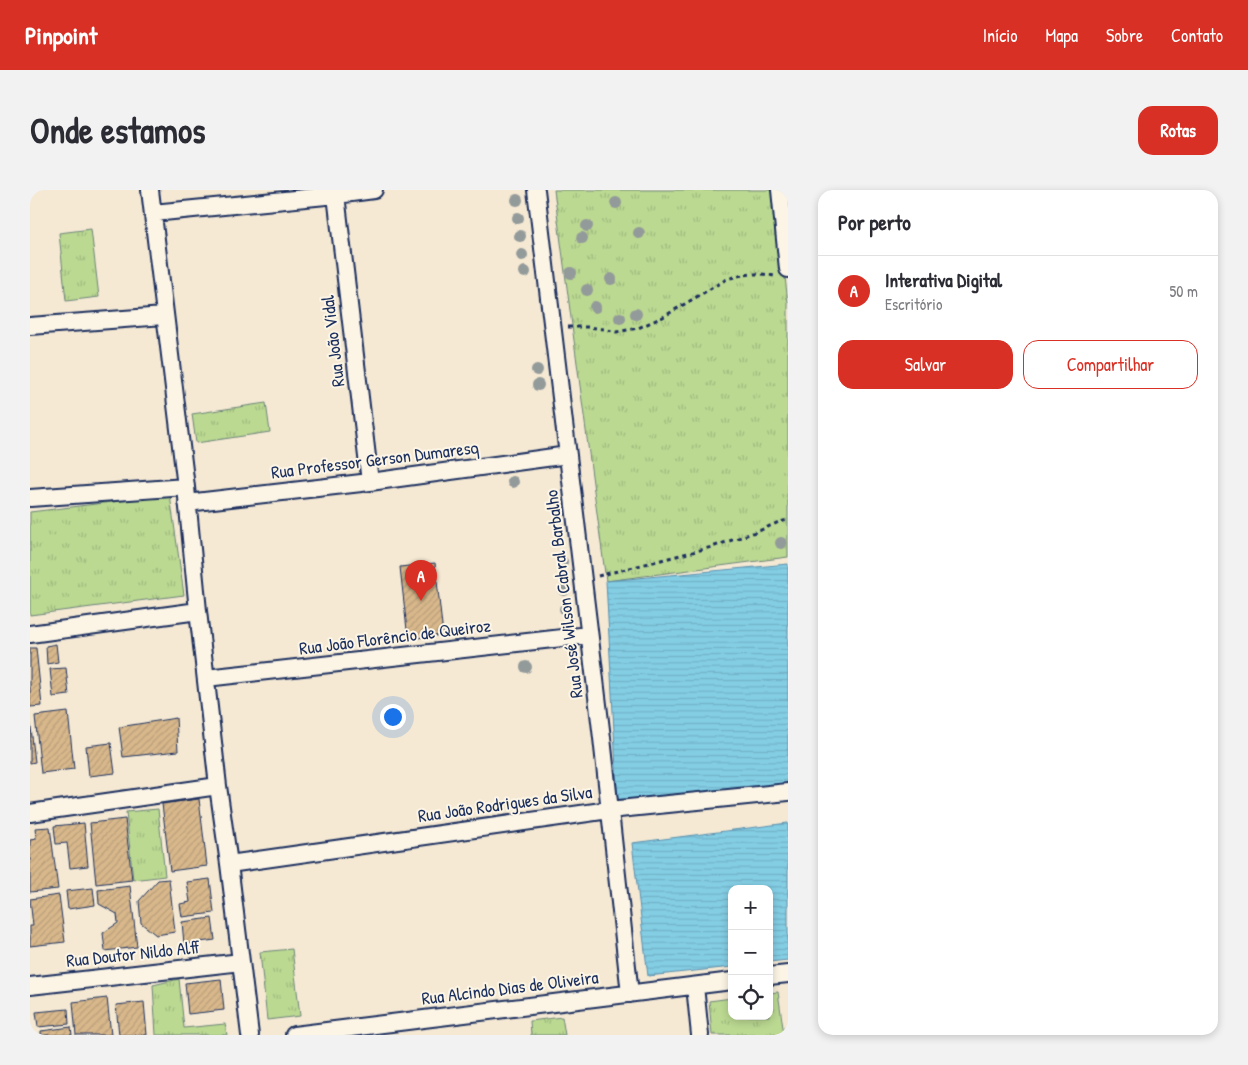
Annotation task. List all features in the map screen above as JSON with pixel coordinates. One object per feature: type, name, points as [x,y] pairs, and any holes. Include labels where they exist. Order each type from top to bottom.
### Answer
[{"type":"street","points":[[150,190],[218,786],[250,1035]]},
{"type":"street","points":[[153,213],[374,190]]},
{"type":"street","name":"Rua José Wilson Cabral Barbalho","points":[[536,190],[602,738],[630,994]]},
{"type":"street","points":[[780,190],[784,273]]},
{"type":"street","name":"Rua João Vidal","points":[[336,195],[370,482]]},
{"type":"street","points":[[30,326],[164,316]]},
{"type":"street","name":"Rua Professor Gerson Dumaresq","points":[[30,498],[186,495],[370,482],[568,455]]},
{"type":"street","points":[[30,634],[198,611]]},
{"type":"street","name":"Rua João Florêncio de Queiroz","points":[[206,678],[589,635]]},
{"type":"street","points":[[30,813],[218,786]]},
{"type":"street","name":"Rua João Rodrigues da Silva","points":[[229,864],[609,810],[788,792]]},
{"type":"street","name":"Rua Doutor Nildo Alff","points":[[30,986],[241,962]]},
{"type":"street","points":[[773,976],[788,974]]},
{"type":"street","name":"Rua Alcindo Dias de Oliveira","points":[[294,1035],[728,982]]},
{"type":"street","points":[[696,986],[700,1035]]},
{"type":"path","points":[[552,330],[572,326],[616,332],[638,328],[663,317],[725,280],[737,276],[784,273]]},
{"type":"path","points":[[583,580],[712,547],[788,520]]},
{"type":"green space","points":[[554,190],[775,190],[788,303],[788,557],[606,581]]},
{"type":"green space","points":[[91,229],[99,297],[66,301],[59,233]]},
{"type":"green space","points":[[266,403],[270,432],[196,443],[192,414]]},
{"type":"green space","points":[[170,495],[184,595],[30,615],[30,512]]},
{"type":"green space","points":[[158,809],[165,876],[133,880],[126,812]]},
{"type":"green space","points":[[292,949],[300,1016],[267,1020],[260,952]]},
{"type":"green space","points":[[179,979],[184,1028],[225,1024],[227,1035],[156,1035],[153,985]]},
{"type":"green space","points":[[778,992],[784,1035],[712,1035],[709,1001],[728,999],[728,1020],[773,1020],[773,993]]},
{"type":"green space","points":[[562,1017],[565,1035],[531,1035],[530,1021]]},
{"type":"water","points":[[788,564],[788,787],[618,806],[606,581]]},
{"type":"water","points":[[788,823],[788,960],[773,962],[773,885],[728,885],[728,967],[648,976],[632,843]]},
{"type":"building","points":[[435,563],[443,635],[408,639],[400,567]]},
{"type":"building","points":[[56,644],[58,662],[47,664],[46,646]]},
{"type":"building","points":[[30,648],[36,648],[42,706],[30,707]]},
{"type":"building","points":[[66,668],[69,695],[53,697],[50,669]]},
{"type":"building","points":[[68,712],[74,769],[41,773],[35,716]]},
{"type":"building","points":[[176,718],[178,751],[123,757],[119,727]]},
{"type":"building","points":[[30,719],[35,762],[30,763]]},
{"type":"building","points":[[111,743],[115,773],[89,776],[86,746]]},
{"type":"building","points":[[199,799],[207,866],[170,871],[162,804]]},
{"type":"building","points":[[125,819],[132,880],[96,884],[90,823]]},
{"type":"building","points":[[84,823],[88,866],[70,868],[67,843],[56,844],[54,826]]},
{"type":"building","points":[[50,827],[58,889],[30,892],[30,840],[36,839],[35,828]]},
{"type":"building","points":[[169,879],[175,932],[156,935],[141,923],[139,901],[158,880]]},
{"type":"building","points":[[210,879],[214,913],[182,917],[180,904],[190,902],[187,882]]},
{"type":"building","points":[[130,886],[137,947],[105,951],[103,933],[118,923],[117,914],[99,904],[98,890]]},
{"type":"building","points":[[93,888],[95,905],[68,909],[66,891]]},
{"type":"building","points":[[59,895],[65,942],[30,946],[30,926],[33,926],[30,899]]},
{"type":"building","points":[[212,918],[215,940],[184,944],[182,922]]},
{"type":"building","points":[[221,979],[224,1010],[188,1014],[185,983]]},
{"type":"building","points":[[107,998],[111,1035],[76,1035],[73,1002]]},
{"type":"building","points":[[144,1002],[147,1035],[119,1035],[116,1005]]},
{"type":"building","points":[[68,1009],[69,1024],[38,1027],[36,1012]]},
{"type":"building","points":[[71,1027],[72,1035],[41,1035],[41,1031]]},
{"type":"place","name":"Interativa Digital","points":[[421,601]]}]
